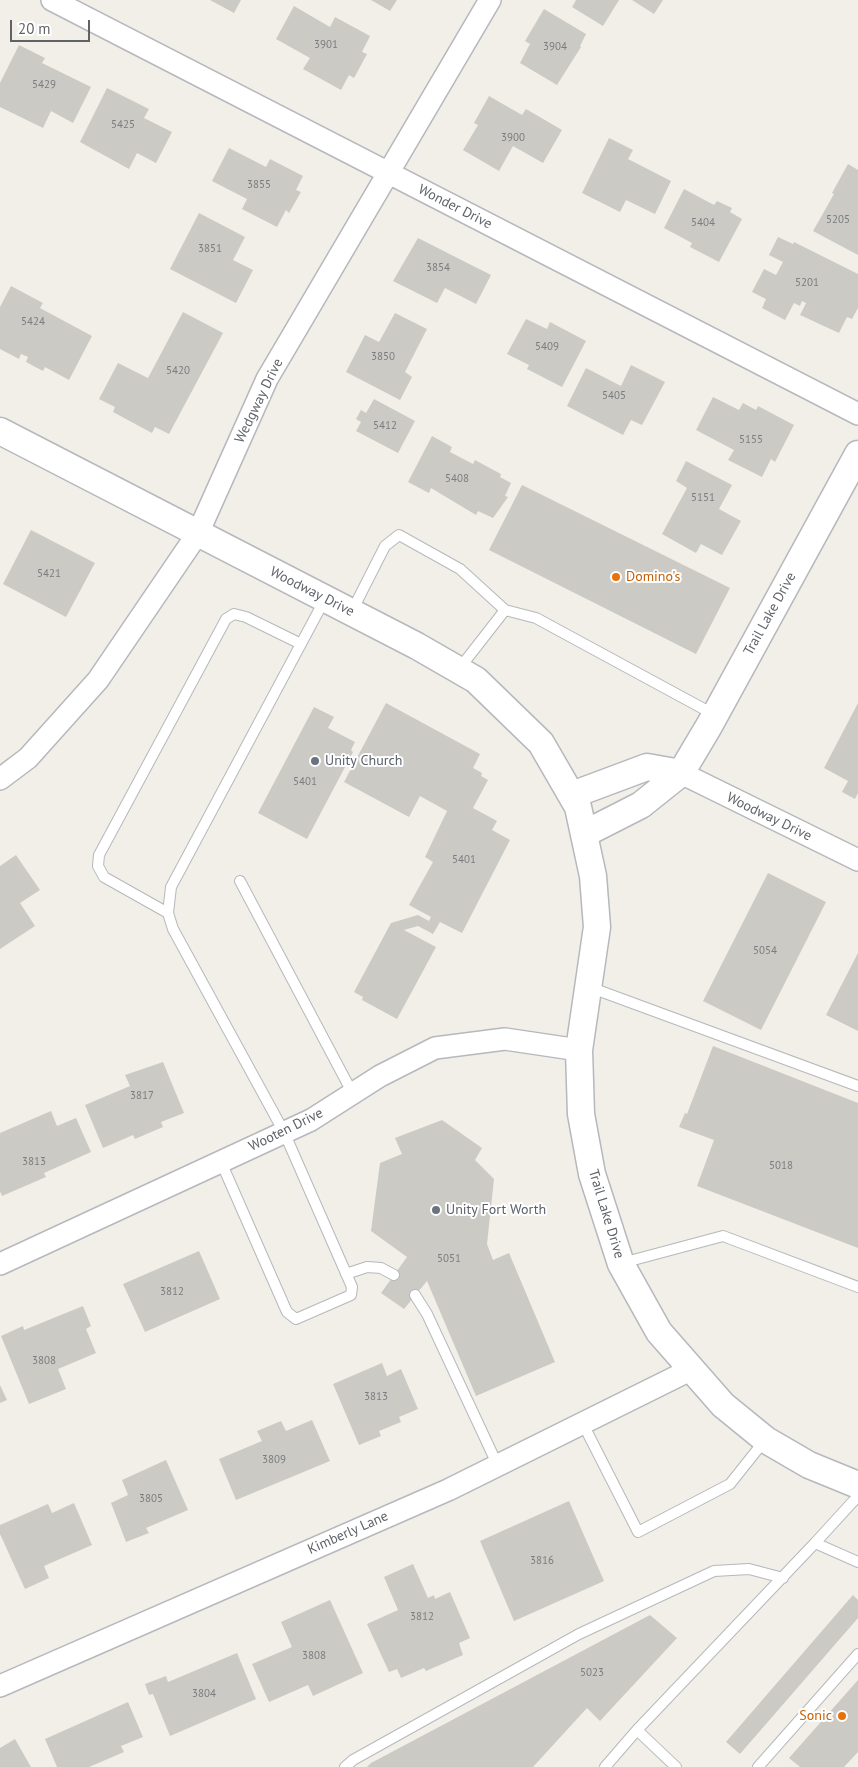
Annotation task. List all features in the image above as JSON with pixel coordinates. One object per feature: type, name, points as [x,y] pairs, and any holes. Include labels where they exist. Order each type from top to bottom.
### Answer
[{"type":"street","name":"Wonder Drive","points":[[52,0],[858,414]]},
{"type":"street","name":"Wedgway Drive","points":[[0,779],[28,758],[98,680],[198,533],[267,379],[490,0]]},
{"type":"street","name":"Woodway Drive","points":[[0,431],[352,612],[476,680],[541,743],[575,801]]},
{"type":"street","name":"Trail Lake Drive","points":[[584,834],[641,805],[681,773],[715,715],[858,454]]},
{"type":"street","points":[[575,801],[647,767],[681,773]]},
{"type":"street","name":"Woodway Drive","points":[[681,773],[858,860]]},
{"type":"street","name":"Trail Lake Drive","points":[[575,801],[593,876],[598,927],[579,1050],[581,1114],[592,1174],[621,1264],[659,1332],[690,1370],[724,1405],[766,1440],[810,1465],[858,1485]]},
{"type":"street","name":"Wooten Drive","points":[[0,1264],[311,1120],[380,1076],[435,1048],[505,1039],[579,1050]]},
{"type":"street","name":"Kimberly Lane","points":[[0,1686],[448,1490],[690,1370]]},
{"type":"lane","points":[[352,612],[385,546],[399,535],[460,569],[505,610],[536,618],[715,715]]},
{"type":"lane","points":[[221,1162],[287,1312],[296,1319],[351,1296],[352,1287],[284,1132],[173,929],[168,913],[171,887],[326,599]]},
{"type":"lane","points":[[458,670],[505,610]]},
{"type":"lane","points":[[168,913],[104,877],[98,866],[99,855],[226,619],[234,614],[246,617],[301,644]]},
{"type":"lane","points":[[240,881],[352,1094]]},
{"type":"lane","points":[[588,987],[858,1086]]},
{"type":"lane","points":[[621,1264],[723,1236],[858,1287]]},
{"type":"lane","points":[[346,1274],[367,1267],[380,1268],[394,1275]]},
{"type":"lane","points":[[415,1295],[427,1314],[498,1466]]},
{"type":"lane","points":[[583,1424],[638,1532],[730,1484],[766,1440]]},
{"type":"lane","points":[[605,1767],[637,1730],[783,1578],[858,1496]]},
{"type":"lane","points":[[815,1544],[858,1562]]},
{"type":"lane","points":[[345,1767],[354,1760],[578,1634],[714,1571],[749,1569],[783,1578]]},
{"type":"lane","points":[[758,1767],[858,1654]]},
{"type":"lane","points":[[637,1730],[676,1767]]},
{"type":"building","points":[[210,0],[241,0],[234,13]]},
{"type":"building","points":[[371,0],[397,0],[390,11]]},
{"type":"building","points":[[576,0],[619,0],[603,26],[572,7]]},
{"type":"building","points":[[632,0],[663,0],[654,14]]},
{"type":"building","points":[[294,6],[330,27],[335,17],[370,36],[362,52],[367,54],[354,78],[349,75],[341,90],[303,69],[310,58],[276,39]]},
{"type":"building","points":[[544,9],[586,34],[581,47],[557,85],[520,63],[530,44],[525,41]]},
{"type":"building","points":[[19,45],[45,58],[42,63],[91,87],[73,123],[51,111],[43,128],[0,107],[0,83]]},
{"type":"building","points":[[107,88],[149,109],[144,118],[172,132],[156,163],[137,153],[129,169],[80,142]]},
{"type":"building","points":[[489,96],[522,115],[526,109],[562,130],[543,163],[513,146],[499,171],[463,150],[478,125],[474,123]]},
{"type":"building","points":[[609,138],[633,150],[628,159],[671,181],[655,214],[626,200],[620,212],[582,193]]},
{"type":"building","points":[[229,148],[266,167],[270,159],[303,176],[296,190],[301,192],[289,213],[286,210],[277,227],[242,209],[247,199],[212,181]]},
{"type":"building","points":[[848,164],[858,170],[858,255],[813,231]]},
{"type":"building","points":[[684,189],[714,205],[717,201],[732,208],[730,212],[742,219],[719,262],[690,247],[692,243],[664,228]]},
{"type":"building","points":[[199,213],[245,237],[233,260],[253,270],[236,303],[170,269]]},
{"type":"building","points":[[778,237],[793,244],[794,242],[858,274],[858,308],[852,319],[847,317],[839,333],[800,315],[806,303],[802,301],[800,306],[794,303],[785,320],[762,308],[766,299],[752,292],[764,269],[776,275],[783,262],[769,255]]},
{"type":"building","points":[[418,238],[491,275],[476,304],[445,288],[437,303],[393,281]]},
{"type":"building","points":[[11,286],[43,303],[40,308],[92,336],[69,380],[45,367],[43,371],[26,362],[28,357],[21,354],[19,359],[0,349],[0,307]]},
{"type":"building","points":[[183,312],[223,333],[169,434],[155,427],[152,433],[113,412],[115,407],[99,399],[118,363],[148,378]]},
{"type":"building","points":[[395,313],[427,329],[405,372],[412,377],[400,400],[346,372],[365,335],[379,342]]},
{"type":"building","points":[[526,319],[547,329],[550,322],[586,341],[562,387],[527,369],[529,365],[507,354]]},
{"type":"building","points":[[631,365],[665,382],[642,425],[631,420],[623,435],[567,406],[586,368],[621,386]]},
{"type":"building","points":[[713,397],[739,410],[743,403],[756,410],[758,406],[794,425],[775,462],[771,459],[762,477],[728,460],[734,450],[696,430]]},
{"type":"building","points":[[374,399],[415,421],[398,453],[356,431],[361,422],[356,419],[361,410],[366,413]]},
{"type":"building","points":[[432,436],[452,447],[450,452],[473,464],[475,460],[501,474],[500,477],[511,483],[505,496],[508,497],[493,518],[478,511],[476,515],[431,488],[429,493],[408,482]]},
{"type":"building","points":[[686,461],[732,485],[719,509],[741,521],[722,555],[701,544],[696,553],[662,534],[687,488],[676,481]]},
{"type":"building","points":[[522,485],[730,588],[696,654],[489,550]]},
{"type":"building","points":[[31,530],[95,563],[66,617],[3,584]]},
{"type":"building","points":[[386,703],[480,754],[473,768],[482,773],[481,776],[488,780],[473,808],[497,821],[492,830],[510,840],[462,933],[440,922],[433,934],[418,926],[404,930],[436,947],[397,1019],[362,1000],[363,997],[354,992],[391,923],[418,915],[429,921],[431,917],[409,905],[433,862],[425,857],[447,811],[420,796],[409,817],[344,782]]},
{"type":"building","points":[[858,703],[858,793],[855,799],[842,792],[848,781],[824,768]]},
{"type":"building","points":[[314,707],[334,717],[328,728],[355,742],[351,750],[353,752],[307,839],[258,813]]},
{"type":"building","points":[[16,855],[40,890],[20,903],[35,926],[0,949],[0,866]]},
{"type":"building","points":[[768,873],[826,902],[761,1030],[703,1001]]},
{"type":"building","points":[[858,953],[858,1031],[826,1015]]},
{"type":"building","points":[[713,1046],[858,1103],[858,1248],[697,1186],[714,1140],[679,1127],[685,1113],[687,1114]]},
{"type":"building","points":[[163,1062],[184,1113],[161,1122],[163,1127],[135,1139],[133,1135],[103,1148],[85,1105],[130,1086],[125,1075]]},
{"type":"building","points":[[51,1111],[57,1126],[76,1118],[91,1152],[44,1173],[46,1177],[2,1196],[0,1191],[0,1133]]},
{"type":"building","points":[[442,1120],[482,1148],[475,1160],[494,1179],[487,1244],[493,1260],[509,1253],[555,1362],[476,1396],[427,1281],[404,1309],[381,1293],[407,1257],[371,1231],[380,1163],[402,1154],[395,1138]]},
{"type":"building","points":[[199,1251],[220,1299],[145,1332],[123,1284]]},
{"type":"building","points":[[83,1306],[91,1326],[86,1329],[96,1353],[58,1369],[66,1389],[29,1404],[1,1336],[23,1326],[24,1330]]},
{"type":"building","points":[[382,1363],[387,1376],[401,1369],[418,1409],[399,1417],[401,1422],[379,1431],[381,1436],[359,1445],[333,1384]]},
{"type":"building","points":[[0,1385],[7,1400],[0,1403]]},
{"type":"building","points":[[312,1420],[330,1461],[236,1500],[219,1459],[262,1441],[257,1431],[281,1421],[286,1431]]},
{"type":"building","points":[[166,1460],[188,1510],[146,1528],[149,1533],[126,1542],[111,1503],[128,1495],[122,1480]]},
{"type":"building","points":[[569,1501],[604,1581],[514,1621],[480,1541]]},
{"type":"building","points":[[74,1503],[92,1545],[44,1566],[49,1578],[25,1589],[0,1534],[0,1525],[48,1504],[52,1513]]},
{"type":"building","points":[[413,1564],[428,1598],[434,1595],[435,1599],[450,1592],[470,1638],[459,1643],[463,1655],[426,1671],[424,1668],[401,1678],[397,1669],[389,1672],[367,1624],[398,1610],[384,1577]]},
{"type":"building","points":[[853,1595],[858,1600],[858,1618],[740,1754],[726,1742]]},
{"type":"building","points":[[330,1600],[363,1673],[313,1696],[308,1685],[269,1702],[252,1664],[292,1647],[281,1622]]},
{"type":"building","points":[[650,1615],[677,1638],[600,1721],[587,1708],[533,1767],[367,1767],[371,1763]]},
{"type":"building","points":[[237,1653],[256,1699],[170,1736],[153,1694],[149,1695],[145,1684],[166,1676],[168,1682]]},
{"type":"building","name":"Sonic","points":[[858,1680],[858,1752],[844,1767],[800,1767],[789,1758]]},
{"type":"building","points":[[128,1702],[143,1737],[121,1746],[124,1752],[89,1767],[57,1767],[45,1739]]},
{"type":"building","points":[[15,1739],[31,1767],[0,1767],[0,1748]]},
{"type":"place","name":"Domino's","points":[[616,577]]},
{"type":"place","name":"Unity Church","points":[[315,761]]},
{"type":"place","name":"Unity Fort Worth","points":[[436,1210]]},
{"type":"place","name":"Sonic","points":[[842,1716]]}]
